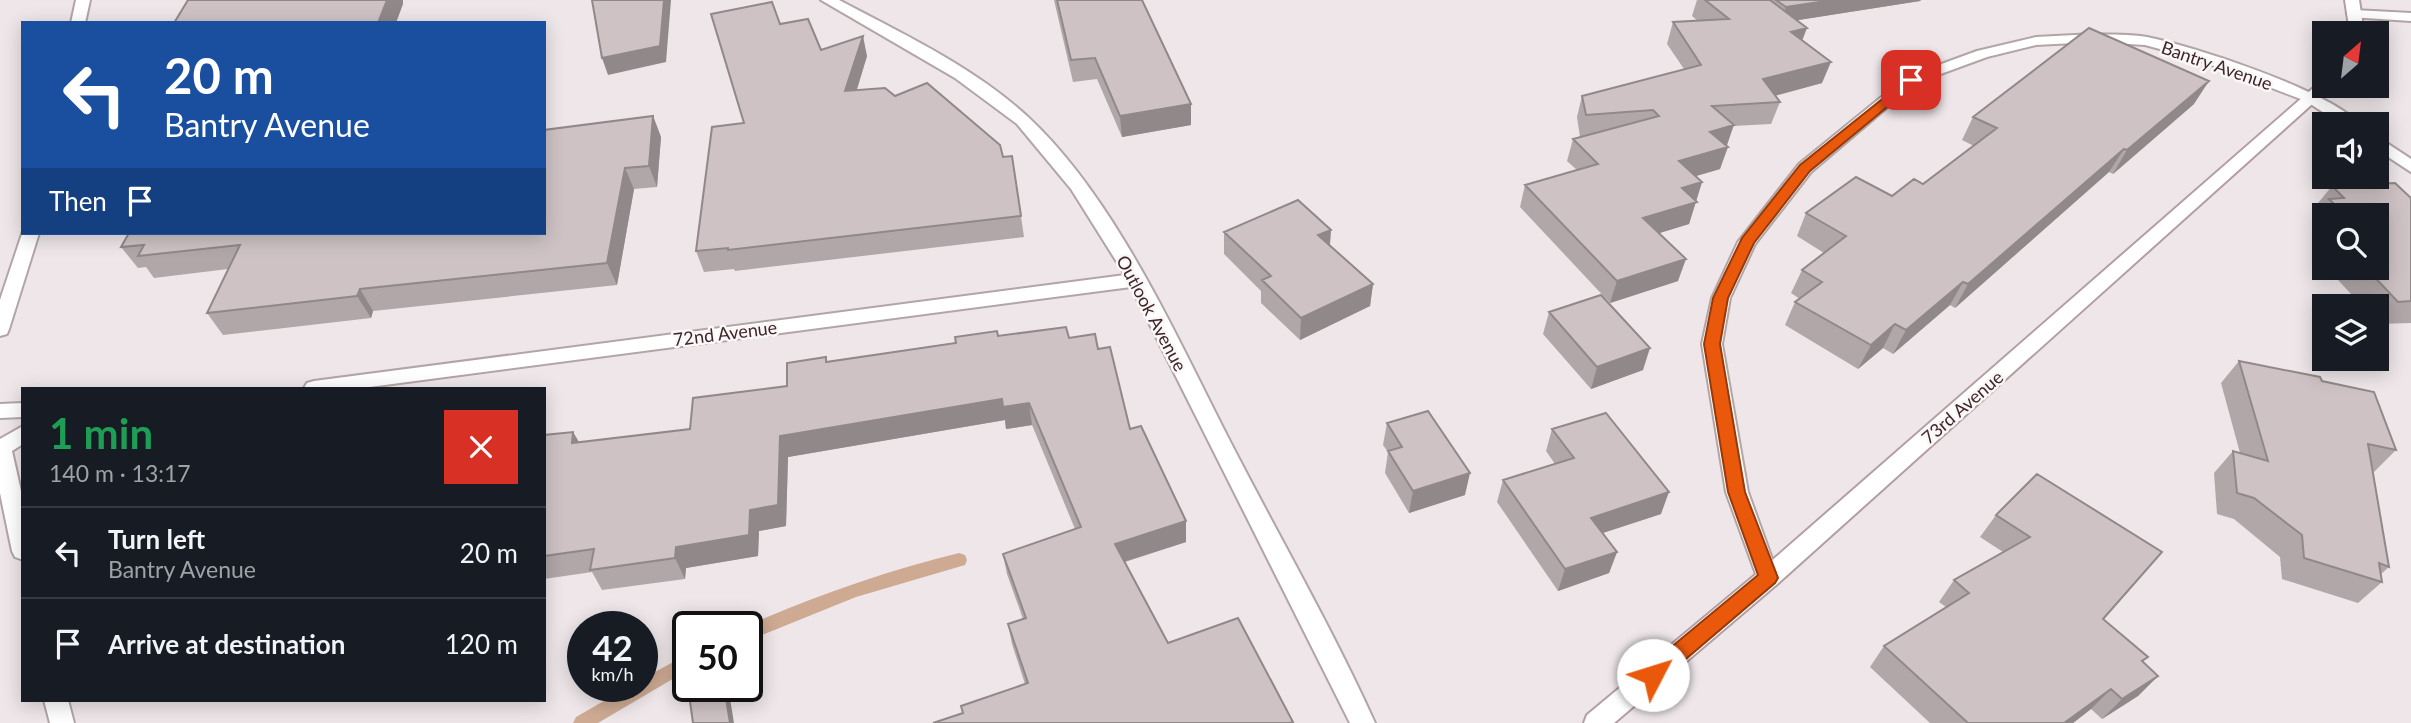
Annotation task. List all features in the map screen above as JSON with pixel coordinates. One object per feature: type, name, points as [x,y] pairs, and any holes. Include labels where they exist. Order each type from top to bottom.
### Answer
[{"type":"street","points":[[78,21],[83,0]]},
{"type":"street","name":"Outlook Avenue","points":[[828,0],[944,65],[1003,104],[1049,150],[1109,234],[1137,280],[1363,723]]},
{"type":"street","points":[[2353,7],[2411,17]]},
{"type":"street","name":"Bantry Avenue","points":[[1768,578],[1737,492],[1712,344],[1721,298],[1748,242],[1805,168],[1911,80],[1982,54],[2036,41],[2094,37],[2145,41],[2312,90]]},
{"type":"street","name":"73rd Avenue","points":[[1596,723],[1768,578],[2312,96]]},
{"type":"street","name":"Bantry Avenue","points":[[2323,98],[2338,112]]},
{"type":"street","points":[[2389,151],[2411,167]]},
{"type":"street","points":[[0,329],[29,235]]},
{"type":"street","name":"72nd Avenue","points":[[321,387],[1137,280]]},
{"type":"street","points":[[0,411],[21,410]]},
{"type":"street","points":[[21,435],[0,449],[21,542]]},
{"type":"street","points":[[57,702],[62,723]]},
{"type":"building","points":[[188,0],[387,0],[379,21],[175,21]]},
{"type":"building","points":[[592,0],[664,0],[660,46],[602,58]]},
{"type":"building","points":[[1057,0],[1142,0],[1191,104],[1120,116],[1095,58],[1071,60]]},
{"type":"building","points":[[1705,0],[1770,0],[1807,28],[1791,32],[1831,62],[1763,79],[1780,102],[1712,106],[1734,125],[1710,132],[1728,147],[1679,161],[1702,182],[1682,188],[1697,202],[1643,218],[1686,259],[1617,281],[1525,185],[1598,164],[1573,139],[1659,116],[1653,110],[1586,115],[1582,96],[1701,65],[1673,22],[1729,19]]},
{"type":"building","points":[[1776,0],[1833,0],[1786,7]]},
{"type":"building","points":[[772,2],[780,24],[808,19],[821,50],[863,36],[845,91],[885,88],[895,96],[927,83],[1000,145],[1003,157],[1012,156],[1021,216],[728,250],[696,251],[712,127],[744,123],[711,14]]},
{"type":"building","points":[[2089,28],[2209,81],[2127,150],[2124,149],[1968,284],[1963,282],[1906,330],[1895,324],[1871,345],[1795,302],[1822,282],[1802,270],[1846,236],[1806,213],[1856,177],[1892,196],[1914,179],[1923,184],[1997,128],[1973,117]]},
{"type":"building","points":[[653,116],[649,166],[625,168],[607,263],[360,289],[357,296],[207,313],[240,245],[138,256],[144,245],[121,247],[128,235],[546,235],[546,130]]},
{"type":"building","points":[[2389,183],[2395,183],[2411,198],[2411,301],[2398,302],[2377,280],[2389,280],[2389,203],[2333,203],[2329,199],[2344,198],[2335,189],[2389,189]]},
{"type":"building","points":[[1298,200],[1331,230],[1318,235],[1373,284],[1301,318],[1262,280],[1271,276],[1224,232]]},
{"type":"building","points":[[1601,295],[1650,348],[1597,367],[1549,312]]},
{"type":"building","points":[[1066,327],[1069,338],[1095,334],[1098,349],[1110,347],[1130,429],[1141,426],[1186,521],[1115,544],[1168,643],[1238,618],[1293,722],[933,723],[963,713],[961,706],[1028,683],[1008,624],[1026,618],[1003,554],[1081,527],[1029,403],[1003,407],[1002,399],[780,436],[778,505],[750,510],[749,535],[676,547],[675,558],[590,570],[594,549],[546,556],[546,435],[573,432],[572,443],[690,429],[693,398],[787,386],[787,363],[826,357],[826,362],[956,343],[955,337],[997,331],[998,336]]},
{"type":"building","points":[[2239,361],[2320,377],[2322,381],[2374,392],[2396,450],[2368,444],[2389,567],[2379,563],[2382,582],[2304,558],[2302,535],[2254,498],[2237,493],[2233,451],[2268,461]]},
{"type":"building","points":[[1428,411],[1470,473],[1413,491],[1388,451],[1402,447],[1387,423]]},
{"type":"building","points":[[1606,413],[1669,492],[1591,518],[1617,552],[1565,569],[1503,480],[1574,458],[1552,429]]},
{"type":"building","points":[[2037,474],[2162,552],[2103,619],[2148,657],[2142,661],[2158,676],[2122,699],[2111,689],[2064,723],[1968,723],[1884,646],[1969,593],[1954,580],[2030,537],[1996,515]]},
{"type":"building","points":[[690,702],[727,702],[730,723],[693,723]]},
{"type":"waterway","points":[[763,627],[852,591],[959,560]]},
{"type":"waterway","points":[[582,723],[672,670]]},
{"type":"route","points":[[1653,675],[1768,578],[1737,492],[1712,344],[1721,298],[1748,242],[1805,168],[1911,80]]}]
